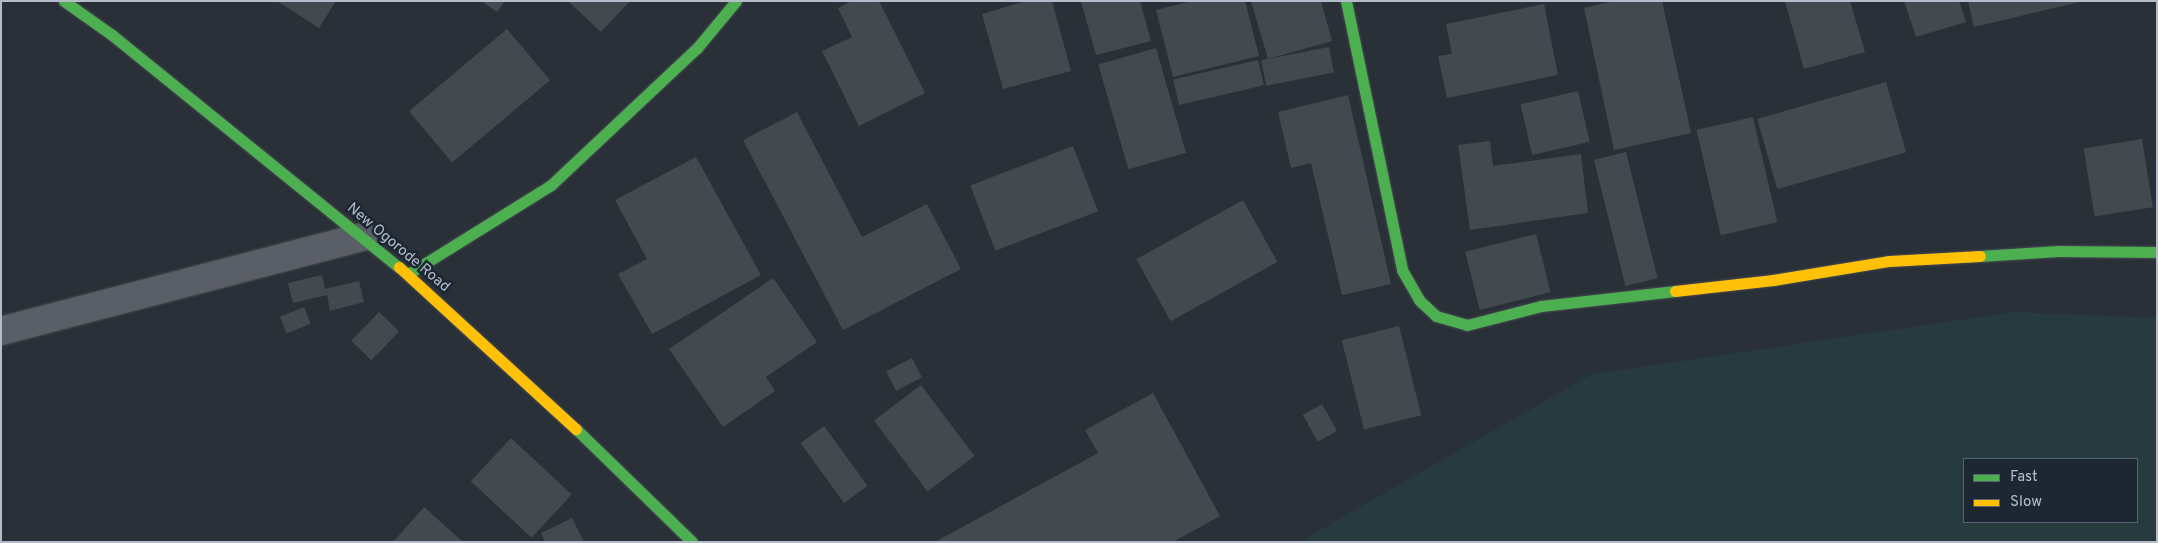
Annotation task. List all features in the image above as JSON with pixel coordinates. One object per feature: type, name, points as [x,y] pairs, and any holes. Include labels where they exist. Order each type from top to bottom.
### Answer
[{"type":"street","name":"New Ogorode Road","points":[[64,1],[112,35],[408,274],[562,415],[692,542]]},
{"type":"street","points":[[408,274],[551,185],[697,48],[736,1]]},
{"type":"street","points":[[1346,1],[1402,270],[1419,300],[1436,316],[1467,325],[1541,306],[1773,280],[1890,261],[2058,251],[2157,252]]},
{"type":"street","points":[[1,331],[363,237]]},
{"type":"green space","points":[[2014,312],[2157,318],[2157,542],[1299,542],[1592,374]]},
{"type":"building","points":[[277,1],[336,1],[319,28]]},
{"type":"building","points":[[481,1],[505,1],[497,12]]},
{"type":"building","points":[[568,1],[630,1],[601,32]]},
{"type":"building","points":[[852,1],[879,1],[925,93],[859,126],[822,51],[852,37],[838,8]]},
{"type":"building","points":[[1026,1],[1052,1],[1071,71],[1003,89],[982,14]]},
{"type":"building","points":[[1081,1],[1140,1],[1151,41],[1096,55]]},
{"type":"building","points":[[1192,1],[1245,1],[1259,56],[1173,77],[1156,10]]},
{"type":"building","points":[[1251,1],[1321,1],[1332,41],[1268,59]]},
{"type":"building","points":[[1614,1],[1662,1],[1691,133],[1614,150],[1584,8]]},
{"type":"building","points":[[1785,1],[1850,1],[1865,52],[1804,69]]},
{"type":"building","points":[[1904,1],[1959,1],[1966,22],[1916,37]]},
{"type":"building","points":[[1968,1],[2079,1],[2079,2],[1974,27]]},
{"type":"building","points":[[1544,4],[1558,75],[1447,98],[1438,56],[1452,54],[1446,24]]},
{"type":"building","points":[[507,29],[550,80],[452,163],[409,111]]},
{"type":"building","points":[[1329,47],[1334,73],[1266,86],[1261,60]]},
{"type":"building","points":[[1156,48],[1186,153],[1128,169],[1098,65]]},
{"type":"building","points":[[1258,60],[1264,85],[1179,105],[1173,80]]},
{"type":"building","points":[[1886,82],[1906,152],[1777,189],[1757,119]]},
{"type":"building","points":[[1578,91],[1590,142],[1532,155],[1521,104]]},
{"type":"building","points":[[1348,95],[1391,284],[1342,295],[1311,163],[1291,168],[1278,112]]},
{"type":"building","points":[[797,112],[862,237],[927,204],[961,269],[843,330],[743,140]]},
{"type":"building","points":[[1753,117],[1777,222],[1721,235],[1696,130]]},
{"type":"building","points":[[2142,139],[2153,207],[2095,216],[2084,148]]},
{"type":"building","points":[[1490,141],[1493,166],[1581,154],[1588,213],[1470,230],[1458,145]]},
{"type":"building","points":[[1073,146],[1098,211],[995,251],[970,185]]},
{"type":"building","points":[[1626,152],[1657,278],[1625,286],[1594,160]]},
{"type":"building","points":[[696,157],[761,275],[652,334],[618,274],[647,259],[615,200]]},
{"type":"building","points":[[1243,200],[1277,262],[1171,321],[1136,259]]},
{"type":"building","points":[[1536,234],[1551,292],[1480,310],[1465,252]]},
{"type":"building","points":[[322,275],[325,289],[359,281],[364,302],[330,311],[327,295],[293,303],[288,283]]},
{"type":"building","points":[[773,278],[817,342],[766,377],[775,391],[723,427],[669,349]]},
{"type":"building","points":[[304,307],[311,324],[287,333],[280,317]]},
{"type":"building","points":[[379,312],[399,331],[371,360],[351,341]]},
{"type":"building","points":[[1399,326],[1421,415],[1364,430],[1342,340]]},
{"type":"building","points":[[912,358],[922,378],[896,391],[886,371]]},
{"type":"building","points":[[921,385],[975,456],[927,492],[874,421]]},
{"type":"building","points":[[1153,393],[1220,516],[1173,542],[935,542],[1098,453],[1085,430]]},
{"type":"building","points":[[1322,404],[1337,431],[1318,442],[1303,415]]},
{"type":"building","points":[[824,426],[867,486],[844,503],[801,443]]},
{"type":"building","points":[[511,438],[572,495],[531,538],[471,481]]},
{"type":"building","points":[[424,507],[463,542],[393,542]]},
{"type":"building","points":[[572,518],[584,542],[545,542],[541,533]]},
{"type":"traffic: fast","points":[[64,1],[112,35],[399,267]]},
{"type":"traffic: fast","points":[[408,274],[551,185],[697,48],[736,1]]},
{"type":"traffic: fast","points":[[1346,1],[1402,270],[1419,300],[1436,316],[1467,325],[1541,306],[1675,291]]},
{"type":"traffic: fast","points":[[1980,256],[2058,251],[2157,252]]},
{"type":"traffic: fast","points":[[576,429],[692,542]]},
{"type":"traffic: slow","points":[[1675,291],[1773,280],[1889,261],[1980,256]]},
{"type":"traffic: slow","points":[[399,267],[576,429]]}]
